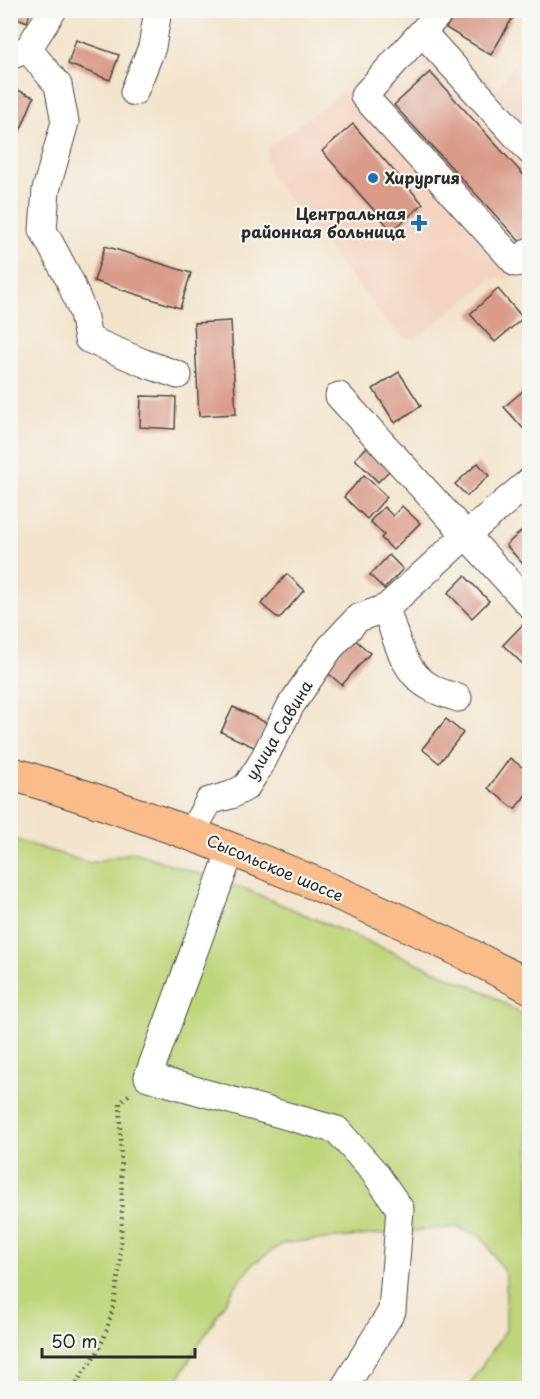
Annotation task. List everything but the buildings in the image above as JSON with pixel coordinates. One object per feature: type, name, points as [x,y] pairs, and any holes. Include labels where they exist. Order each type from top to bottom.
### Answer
[{"type":"highway","name":"Сысольское шоссе","points":[[10,772],[231,850],[376,910],[530,987]]},
{"type":"street","points":[[53,10],[19,52],[58,85],[65,122],[46,190],[43,230],[69,279],[83,313],[88,339],[178,375]]},
{"type":"street","points":[[134,92],[152,47],[158,10]]},
{"type":"street","points":[[442,10],[364,96],[516,263],[530,251]]},
{"type":"street","points":[[422,32],[530,152]]},
{"type":"street","points":[[339,396],[530,605]]},
{"type":"street","name":"улица Савина","points":[[191,834],[209,801],[231,795],[246,787],[261,764],[291,705],[330,648],[358,618],[386,608],[530,481]]},
{"type":"street","points":[[386,608],[402,654],[419,680],[430,688],[458,698]]},
{"type":"street","points":[[231,850],[148,1077],[337,1130],[375,1173],[400,1209],[392,1311],[344,1389]]},
{"type":"path","points":[[73,1389],[104,1340],[117,1294],[121,1229],[120,1103],[148,1077]]},
{"type":"shaded area","name":"Центральная районная больница","points":[[428,32],[498,87],[529,43],[529,268],[517,278],[492,279],[415,339],[403,338],[392,328],[272,179],[266,159],[268,147]]},
{"type":"green space","points":[[10,838],[90,863],[134,852],[245,889],[485,992],[529,1018],[529,1388],[467,1388],[506,1330],[506,1275],[482,1237],[457,1227],[284,1243],[254,1263],[234,1288],[172,1388],[11,1388]]},
{"type":"place","name":"Хирургия","points":[[373,178]]},
{"type":"place","name":"Центральная районная больница","points":[[419,223]]}]
